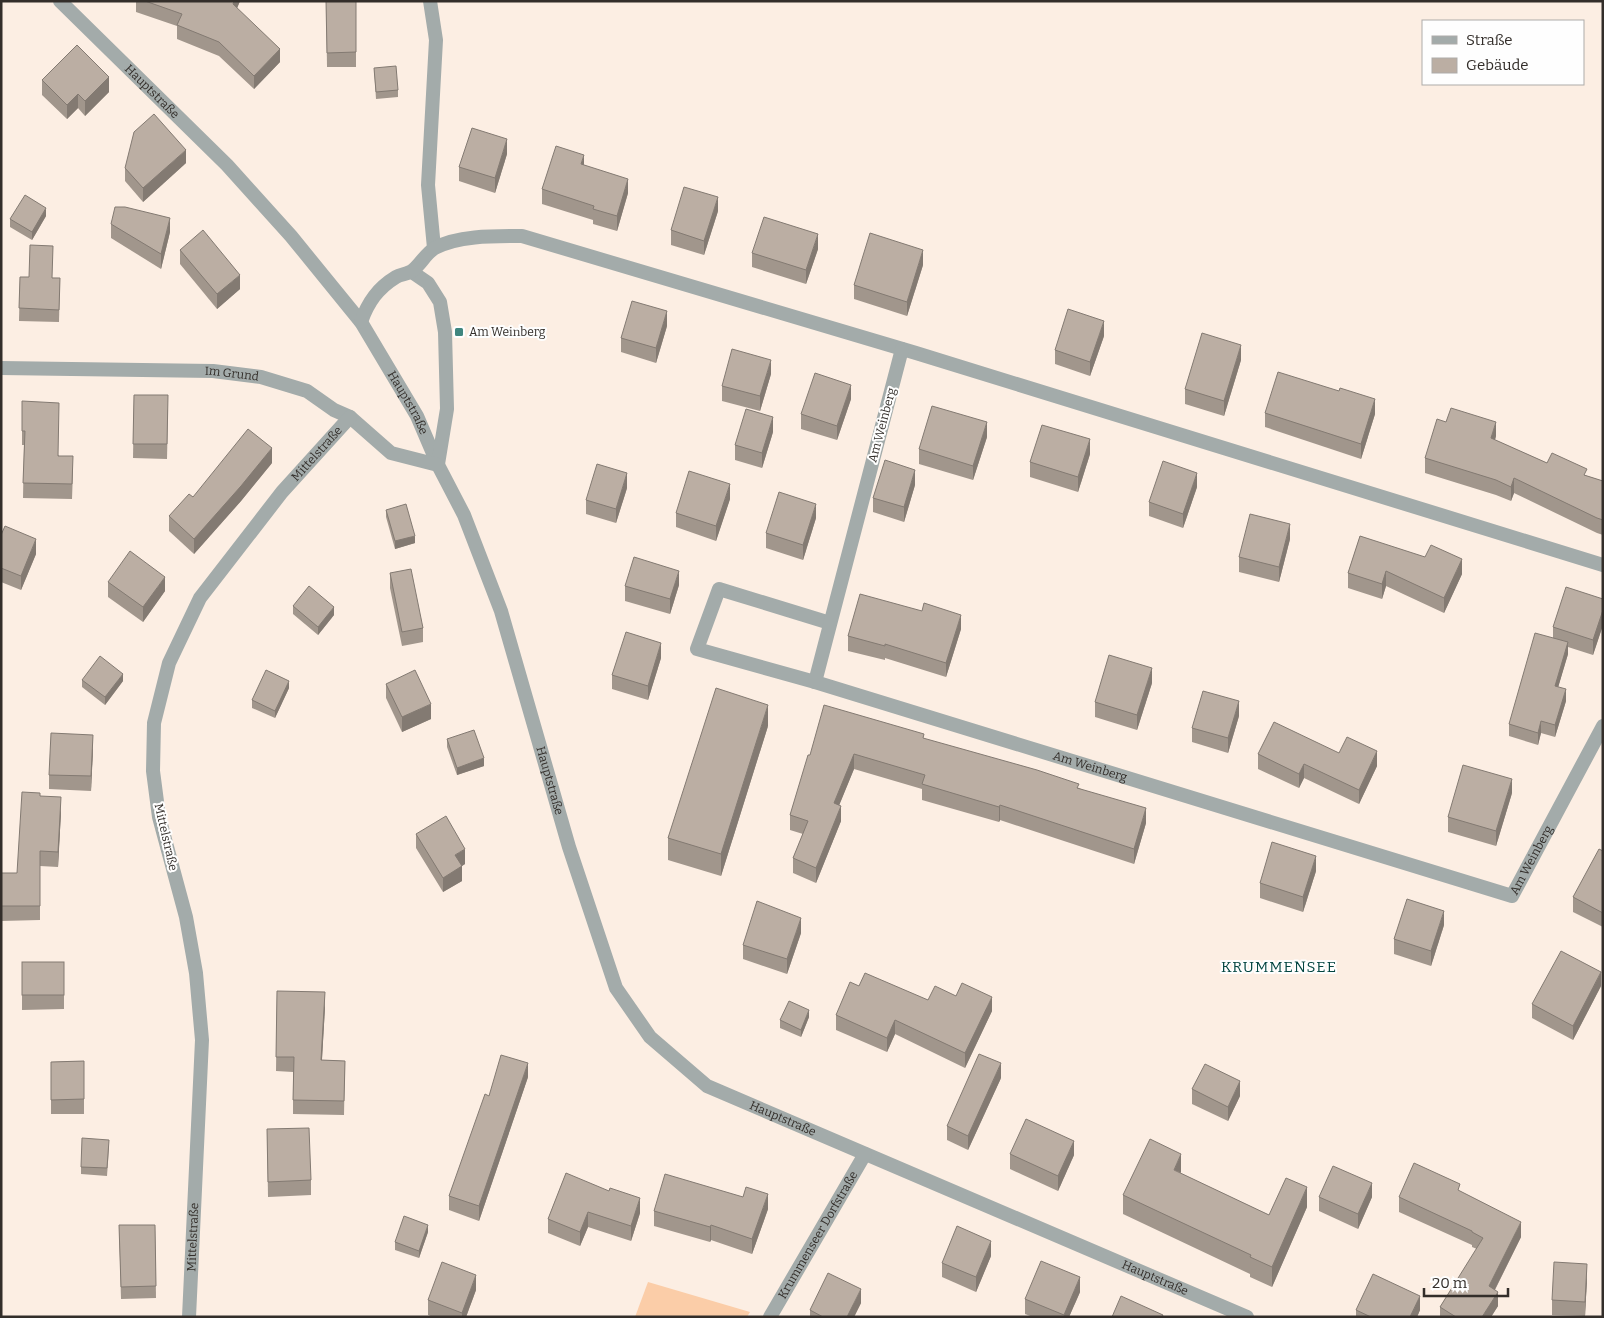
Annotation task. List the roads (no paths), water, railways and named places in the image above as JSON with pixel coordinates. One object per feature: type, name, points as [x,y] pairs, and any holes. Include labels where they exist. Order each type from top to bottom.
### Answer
[{"type":"street","name":"Hauptstraße","points":[[60,1],[228,166],[291,236],[361,322],[416,416],[438,465],[464,515],[500,611],[568,847],[616,988],[650,1037],[707,1086],[1247,1317]]},
{"type":"street","points":[[430,1],[436,40],[428,185],[434,248]]},
{"type":"street","points":[[361,322],[367,305],[380,288],[398,276],[412,272],[434,248],[450,242],[484,236],[522,236],[902,349],[1603,564]]},
{"type":"street","points":[[412,272],[428,283],[440,302],[445,332],[447,409],[438,465]]},
{"type":"street","name":"Am Weinberg","points":[[902,349],[815,682],[1512,896],[1603,726]]},
{"type":"street","name":"Im Grund","points":[[1,368],[213,371],[261,377],[307,391],[334,410],[350,417],[391,453],[438,465]]},
{"type":"street","name":"Mittelstraße","points":[[189,1317],[202,1040],[196,973],[186,917],[159,817],[153,771],[154,723],[169,663],[200,598],[282,492],[350,417]]},
{"type":"street","points":[[815,682],[697,649],[718,589],[830,623]]},
{"type":"street","name":"Krummenseer Dorfstraße","points":[[770,1317],[865,1154]]},
{"type":"place","name":"Am Weinberg","points":[[459,332]]},
{"type":"district","name":"KRUMMENSEE","points":[[1279,967]]}]
